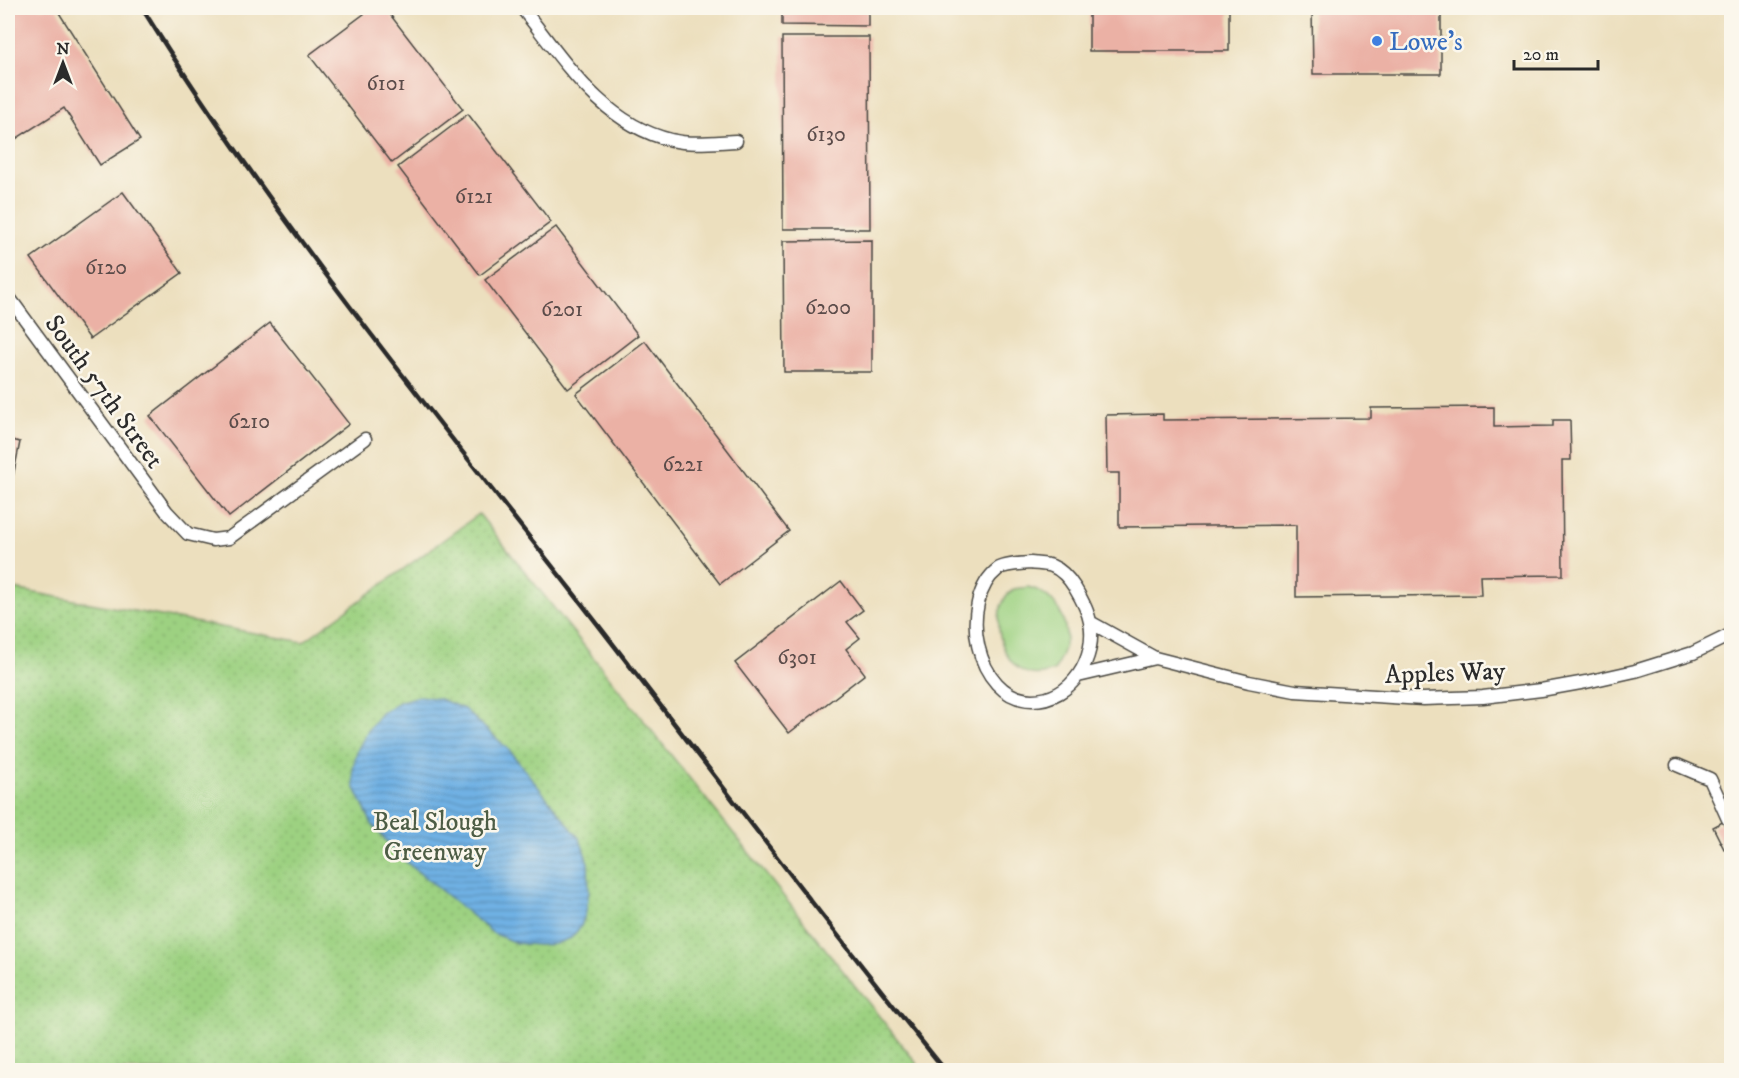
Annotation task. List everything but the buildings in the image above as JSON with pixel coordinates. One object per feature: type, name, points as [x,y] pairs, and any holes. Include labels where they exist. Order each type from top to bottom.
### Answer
[{"type":"lane","points":[[522,8],[577,77],[614,115],[642,131],[673,141],[736,141]]},
{"type":"lane","name":"South 57th Street","points":[[8,296],[167,512],[189,534],[213,540],[229,538],[365,439]]},
{"type":"lane","points":[[1029,563],[1052,566],[1069,579],[1082,600],[1090,622],[1087,658],[1078,676],[1067,689],[1049,697],[1032,700],[1005,690],[995,681],[983,663],[978,650],[975,629],[976,613],[986,584],[1000,568],[1029,563]]},
{"type":"lane","name":"Apples Way","points":[[1090,622],[1155,658],[1186,667],[1295,691],[1423,699],[1471,698],[1541,690],[1635,671],[1693,653],[1731,634]]},
{"type":"lane","name":"Apples Way","points":[[1078,676],[1155,658]]},
{"type":"lane","points":[[1677,765],[1710,779],[1728,819]]},
{"type":"green space","name":"Beal Slough Greenway","points":[[479,514],[922,1070],[8,1070],[8,588],[303,642]]},
{"type":"green space","points":[[1028,587],[1043,593],[1054,603],[1062,617],[1066,633],[1064,647],[1055,670],[1036,674],[1021,670],[1010,660],[999,629],[1000,612],[1005,598],[1014,589]]},
{"type":"water","points":[[420,696],[440,699],[464,709],[508,749],[580,839],[588,863],[589,891],[581,926],[571,938],[555,944],[538,945],[516,943],[493,933],[399,856],[372,824],[354,786],[353,767],[358,749],[381,713],[401,701]]},
{"type":"railway","points":[[142,8],[242,158],[348,304],[803,891],[945,1070]]},
{"type":"place","name":"Lowe's","points":[[1377,41]]}]
